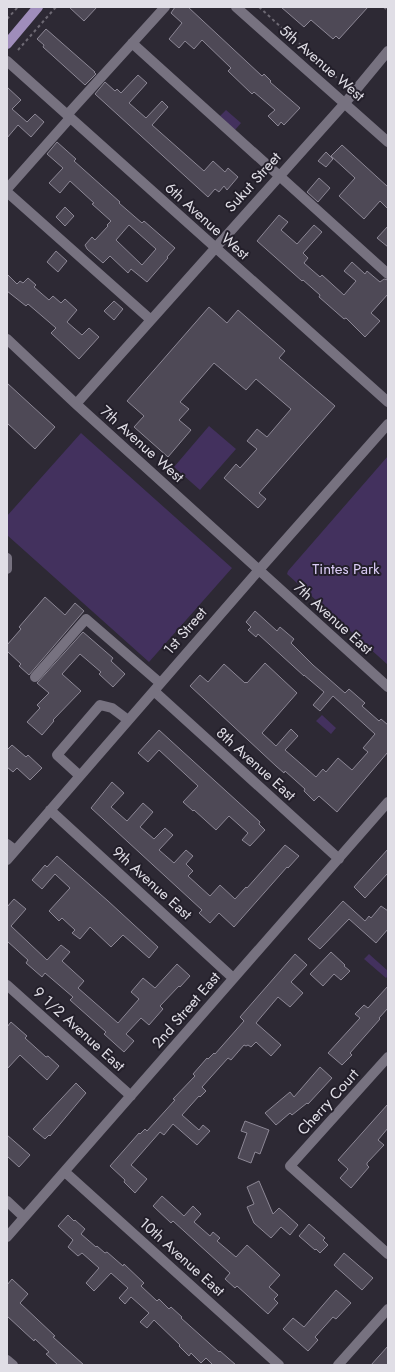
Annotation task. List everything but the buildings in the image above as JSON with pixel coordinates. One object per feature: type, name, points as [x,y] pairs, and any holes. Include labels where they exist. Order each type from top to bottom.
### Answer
[{"type":"main road","points":[[7,44],[38,7]]},
{"type":"street","points":[[7,189],[132,43],[165,7]]},
{"type":"street","name":"5th Avenue West","points":[[236,7],[388,142]]},
{"type":"street","points":[[132,43],[388,274]]},
{"type":"street","name":"Sukut Street","points":[[76,404],[345,103],[388,51]]},
{"type":"street","name":"6th Avenue West","points":[[7,61],[388,402]]},
{"type":"street","points":[[7,192],[151,320]]},
{"type":"street","name":"7th Avenue West","points":[[7,339],[258,571]]},
{"type":"street","name":"1st Street","points":[[7,860],[388,424]]},
{"type":"street","name":"7th Avenue East","points":[[258,571],[388,688]]},
{"type":"street","name":"8th Avenue East","points":[[35,677],[86,619],[338,859]]},
{"type":"street","points":[[80,776],[57,755],[100,705],[112,708],[128,720]]},
{"type":"street","name":"2nd Street East","points":[[7,1237],[388,802]]},
{"type":"street","name":"9th Avenue East","points":[[50,810],[233,978]]},
{"type":"street","points":[[7,844],[15,850]]},
{"type":"street","name":"9 1/2 Avenue East","points":[[7,985],[131,1096]]},
{"type":"street","name":"Cherry Court","points":[[388,1057],[290,1166],[388,1254]]},
{"type":"street","name":"10th Avenue East","points":[[64,1172],[279,1365]]},
{"type":"street","points":[[7,1201],[24,1217]]},
{"type":"street","points":[[338,1365],[388,1309]]},
{"type":"street","points":[[7,1360],[13,1365]]},
{"type":"path","points":[[7,19],[18,7]]},
{"type":"path","points":[[18,50],[56,7]]},
{"type":"path","points":[[259,7],[338,78]]},
{"type":"path","points":[[384,7],[388,11]]},
{"type":"green space","points":[[226,110],[241,123],[235,130],[220,116]]},
{"type":"green space","points":[[209,426],[236,449],[200,490],[174,467]]},
{"type":"green space","points":[[81,433],[232,568],[149,662],[7,535],[7,516]]},
{"type":"green space","name":"Tintes Park","points":[[388,456],[388,665],[287,574]]},
{"type":"green space","points":[[322,715],[336,728],[331,734],[316,721]]},
{"type":"green space","points":[[369,954],[388,971],[388,976],[386,978],[364,959]]}]
